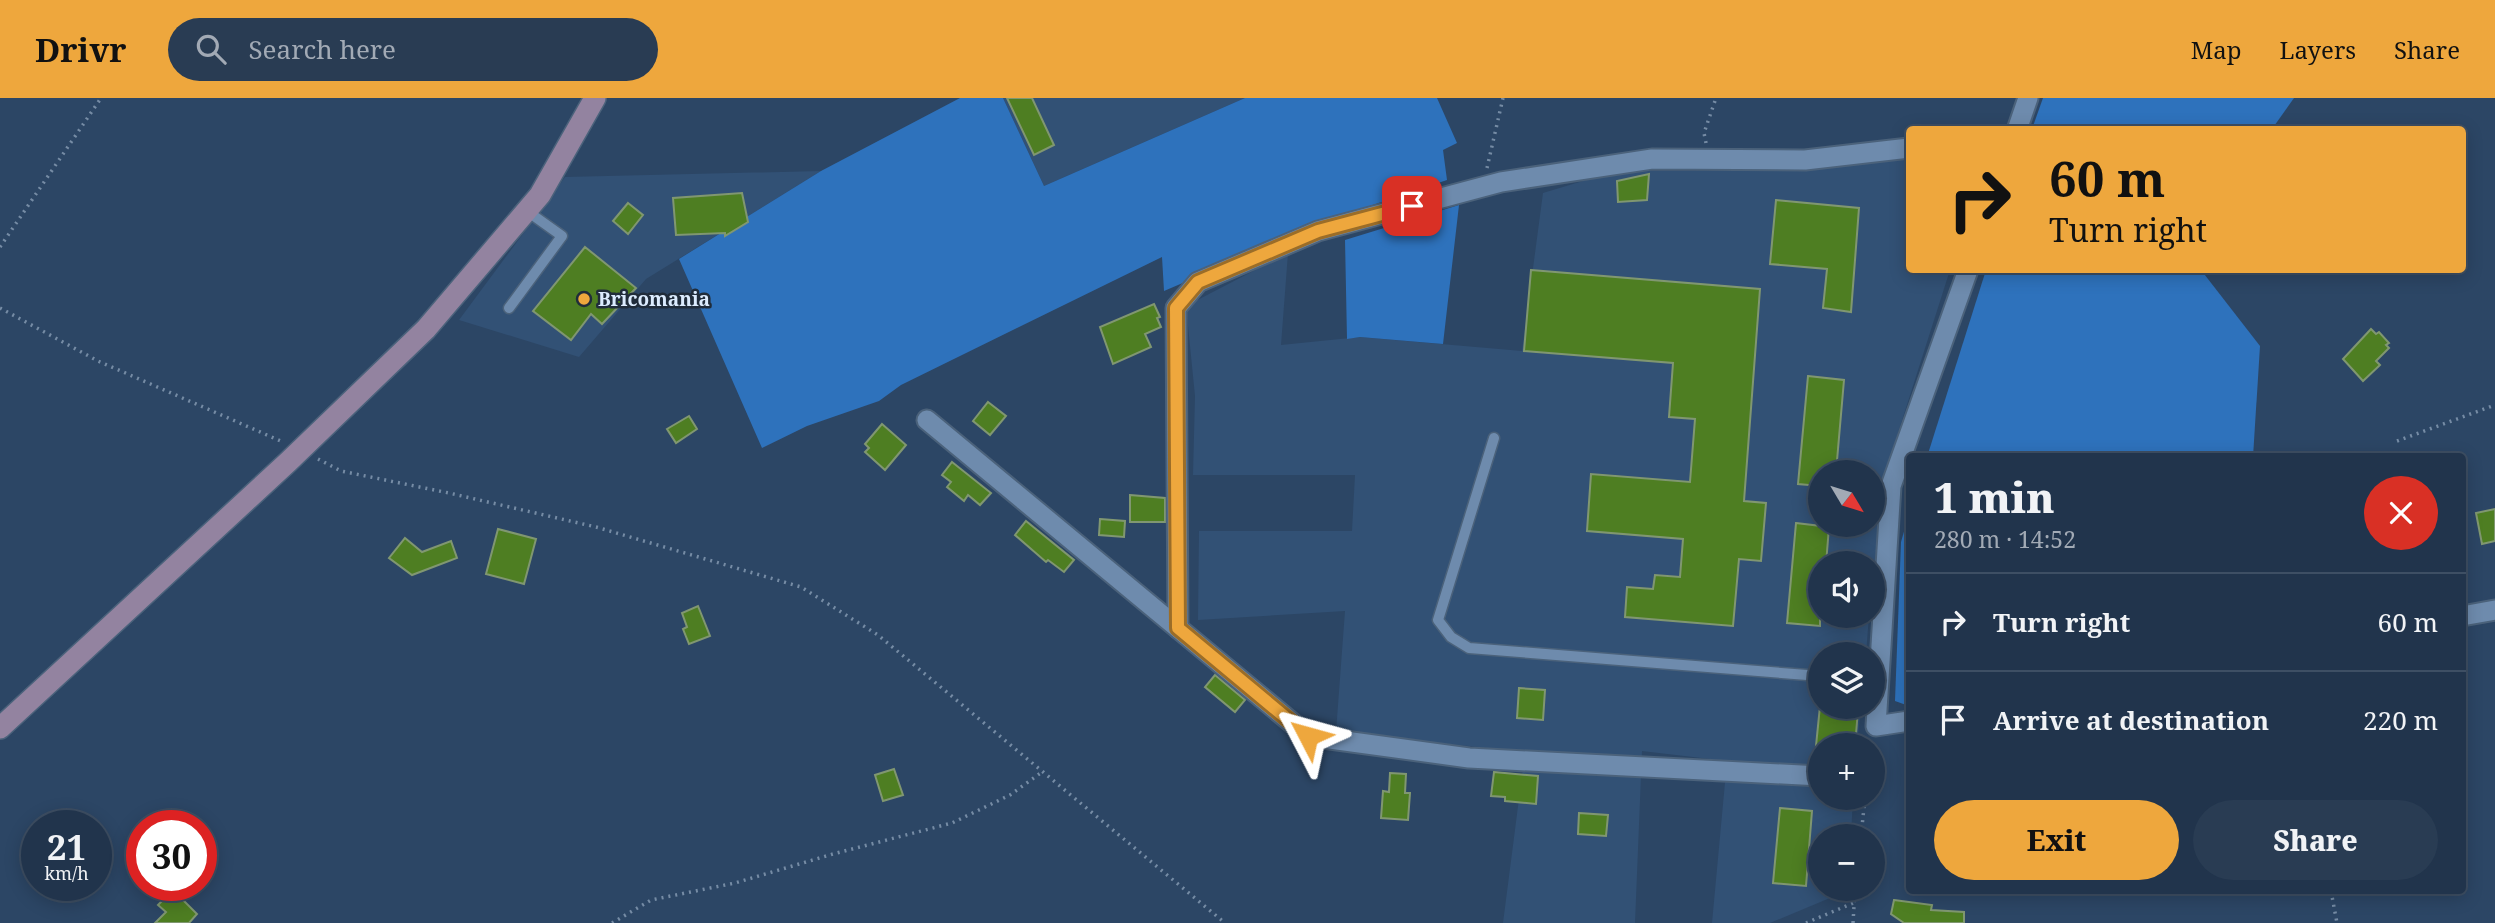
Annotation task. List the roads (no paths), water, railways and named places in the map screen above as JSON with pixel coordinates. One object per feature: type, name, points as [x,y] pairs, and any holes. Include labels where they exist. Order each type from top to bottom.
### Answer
[{"type":"main road","points":[[0,728],[300,450],[426,329],[540,195],[595,98]]},
{"type":"street","points":[[2018,126],[2028,98]]},
{"type":"street","points":[[1178,628],[1176,308],[1198,282],[1318,231],[1500,182],[1652,159],[1805,160],[1906,148]]},
{"type":"street","points":[[1879,642],[1891,486],[1967,273]]},
{"type":"street","points":[[927,420],[1308,736],[1469,758],[1808,775]]},
{"type":"street","points":[[2466,615],[2495,610]]},
{"type":"street","points":[[1876,719],[1876,726],[1906,721]]},
{"type":"lane","points":[[509,308],[562,236],[527,211]]},
{"type":"lane","points":[[1494,438],[1438,620],[1451,636],[1469,648],[1808,675]]},
{"type":"place","name":"Bricomania","points":[[584,299]]}]
